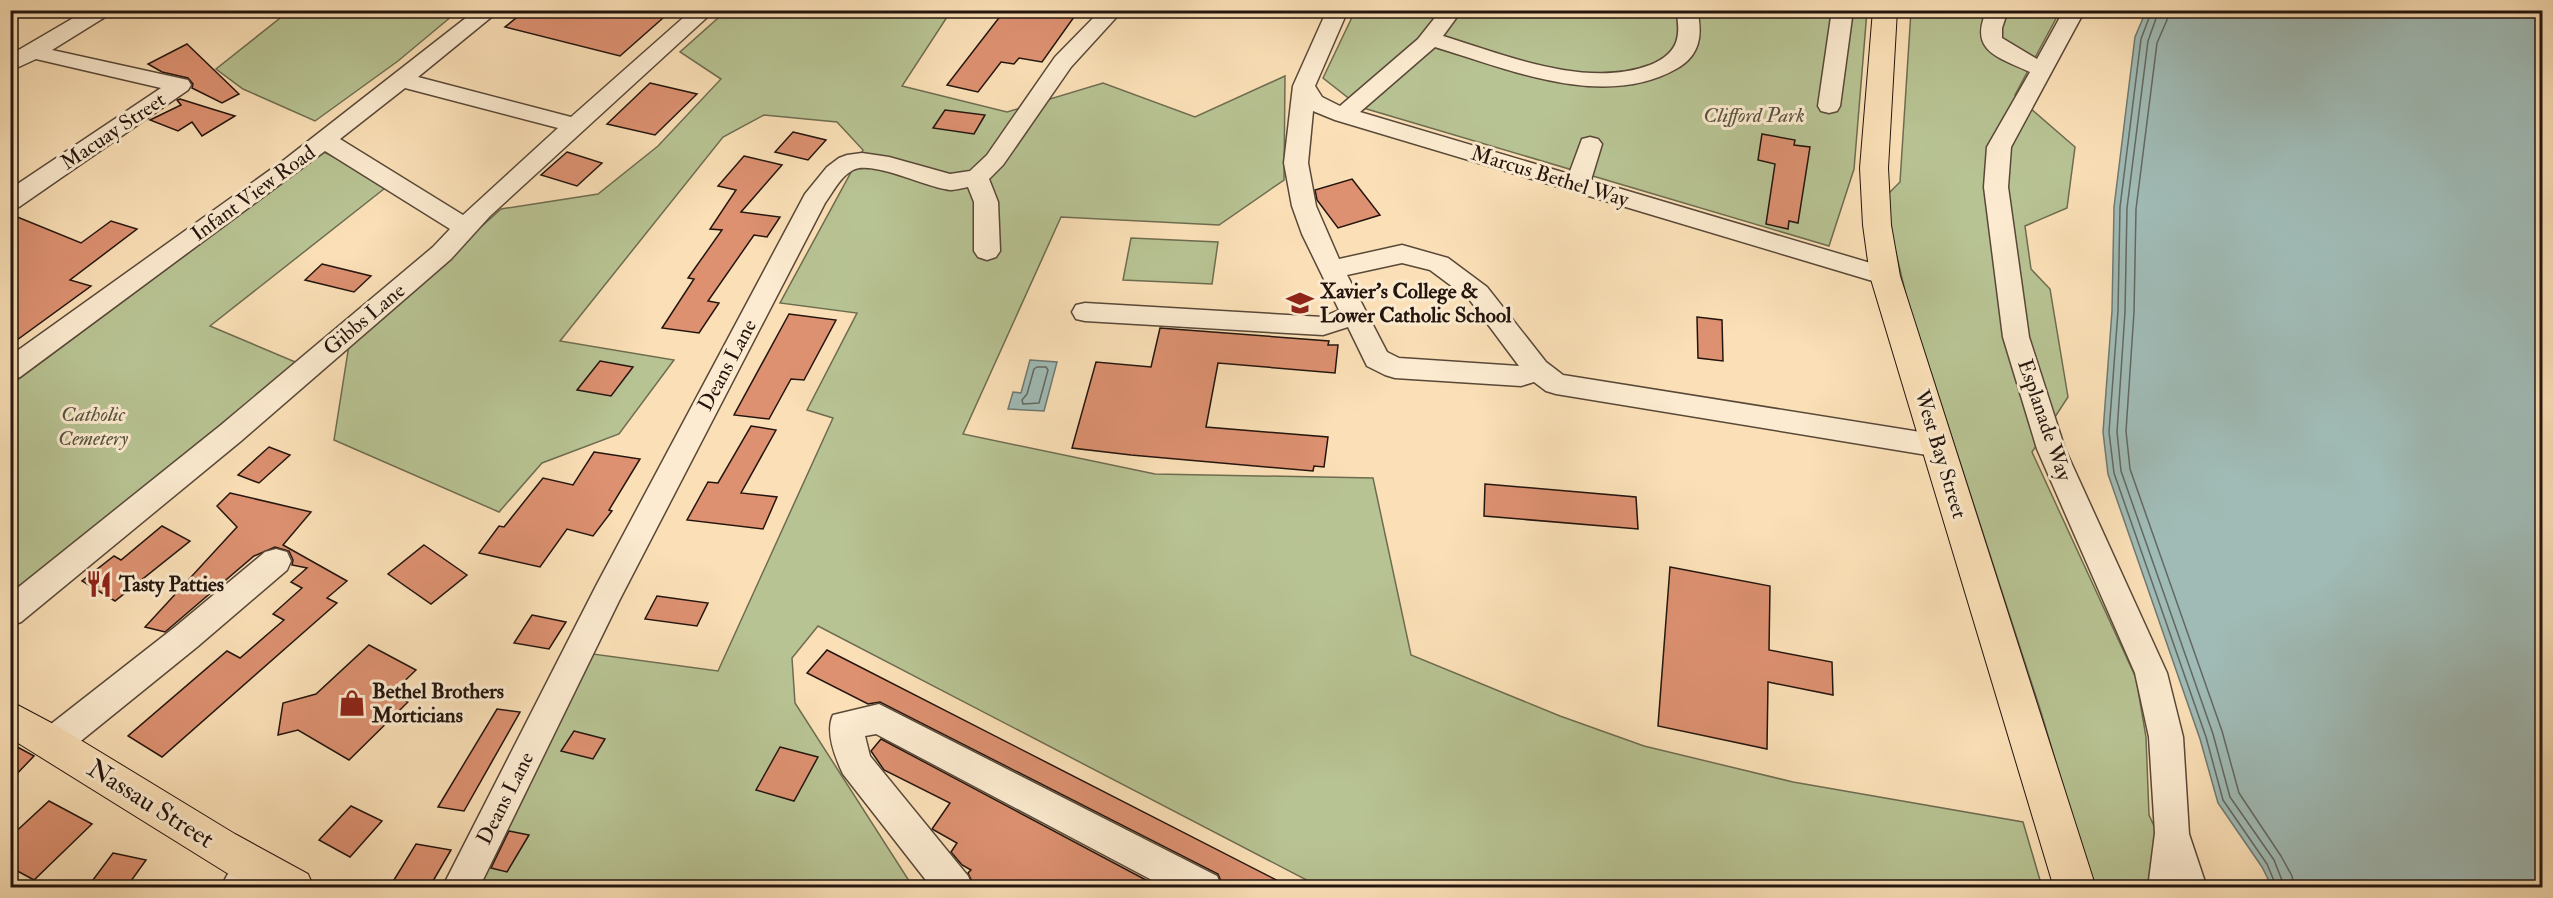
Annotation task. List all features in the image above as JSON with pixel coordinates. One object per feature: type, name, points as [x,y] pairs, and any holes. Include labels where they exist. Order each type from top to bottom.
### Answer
[{"type":"main road","name":"West Bay Street","points":[[1885,10],[1874,168],[1876,225],[1885,276],[2075,888]]},
{"type":"main road","name":"Nassau Street","points":[[10,718],[54,742],[246,878],[292,888]]},
{"type":"street","points":[[10,65],[103,10]]},
{"type":"street","name":"Infant View Road","points":[[10,370],[324,140],[490,10]]},
{"type":"street","name":"Gibbs Lane","points":[[10,613],[231,433],[442,253],[481,210],[705,10]]},
{"type":"street","points":[[987,251],[986,202],[977,178],[995,160],[1063,62],[1113,10]]},
{"type":"street","points":[[1338,10],[1304,86],[1296,163],[1304,206],[1311,224],[1377,359],[1395,368],[1521,376],[1536,369]]},
{"type":"street","points":[[1343,115],[1431,39],[1452,10]]},
{"type":"street","points":[[1431,39],[1536,70],[1608,81],[1647,74],[1677,61],[1689,45],[1691,28],[1686,10]]},
{"type":"street","points":[[1829,106],[1843,10]]},
{"type":"street","points":[[1998,10],[1991,26],[1991,38],[1996,46],[2043,70]]},
{"type":"street","name":"Esplanade Way","points":[[2075,10],[1999,147],[1996,187],[2016,337],[2051,449],[2151,673],[2166,737],[2172,833],[2166,888]]},
{"type":"street","name":"Macuay Street","points":[[10,201],[180,85],[33,52]]},
{"type":"street","points":[[402,80],[577,126]]},
{"type":"street","name":"Marcus Bethel Way","points":[[1304,86],[1314,102],[1343,115],[1885,276]]},
{"type":"street","points":[[324,140],[465,227]]},
{"type":"street","points":[[1578,184],[1590,144]]},
{"type":"street","name":"Deans Lane","points":[[460,888],[607,595],[814,200],[835,172],[848,163],[862,161],[889,165],[950,182],[977,178]]},
{"type":"street","points":[[1333,269],[1402,254],[1439,264],[1478,293],[1536,369],[1556,384],[1939,446]]},
{"type":"street","points":[[1085,312],[1323,326],[1355,313]]},
{"type":"street","points":[[54,742],[186,637],[276,561]]},
{"type":"street","points":[[955,888],[855,763],[846,725],[879,719],[1204,888]]},
{"type":"street","name":"Esplanade Way","points":[[2172,833],[2189,888]]},
{"type":"green space","points":[[458,10],[398,61],[315,121],[243,89],[216,69],[289,11]]},
{"type":"green space","points":[[726,11],[951,11],[902,86],[1007,112],[1103,83],[1195,117],[1285,76],[1284,180],[1219,225],[1061,217],[963,434],[1155,474],[1373,478],[1411,655],[1560,716],[1644,746],[1793,782],[2023,822],[2042,887],[1320,887],[818,626],[792,658],[795,703],[913,887],[477,887],[593,654],[718,671],[833,418],[807,410],[857,313],[780,303],[863,150],[837,122],[764,115],[723,137],[560,341],[674,360],[619,434],[542,463],[499,512],[334,440],[349,345],[501,209],[598,194],[658,146],[721,79],[680,52]]},
{"type":"green space","name":"Clifford Park","points":[[1355,11],[1867,11],[1854,169],[1829,246],[1360,107],[1323,78]]},
{"type":"green space","points":[[1911,11],[2060,11],[2015,95],[2075,147],[2067,208],[2025,226],[2031,269],[2050,289],[2068,397],[2032,452],[2136,678],[2146,737],[2149,815],[2182,887],[2093,887],[2041,712],[1907,299],[1890,228],[1888,194],[1900,182]]},
{"type":"green space","name":"Catholic Cemetery","points":[[324,152],[389,185],[210,326],[300,364],[11,598],[11,385]]},
{"type":"green space","points":[[1131,238],[1218,242],[1212,284],[1123,280]]},
{"type":"water","points":[[2146,11],[2542,11],[2542,887],[2272,887],[2262,867],[2218,803],[2200,739],[2108,474],[2103,432],[2112,311],[2114,207],[2135,37]]},
{"type":"water","points":[[1030,360],[1057,362],[1044,411],[1008,409],[1013,392],[1021,393]]},
{"type":"building","points":[[526,10],[672,10],[620,56],[505,27]]},
{"type":"building","points":[[1005,10],[1079,10],[1042,62],[1019,58],[1014,64],[1001,62],[978,92],[947,85]]},
{"type":"building","points":[[187,44],[239,94],[222,103],[192,88],[193,84],[188,78],[162,72],[148,64]]},
{"type":"building","points":[[650,83],[697,94],[655,135],[607,124]]},
{"type":"building","points":[[177,100],[235,116],[202,136],[192,122],[178,131],[150,120],[181,105]]},
{"type":"building","points":[[945,110],[985,115],[974,134],[933,128]]},
{"type":"building","points":[[793,132],[826,140],[808,160],[775,152]]},
{"type":"building","points":[[1762,134],[1795,140],[1794,145],[1810,147],[1798,223],[1789,221],[1788,229],[1766,224],[1775,164],[1758,160]]},
{"type":"building","points":[[567,152],[602,163],[577,186],[541,175]]},
{"type":"building","points":[[744,156],[782,165],[741,212],[780,217],[767,237],[754,235],[708,301],[719,303],[699,333],[662,328],[694,279],[688,278],[722,230],[710,229],[736,190],[718,186]]},
{"type":"building","points":[[1352,179],[1380,215],[1338,228],[1317,200],[1315,190]]},
{"type":"building","points":[[10,214],[81,243],[111,221],[137,229],[70,280],[91,286],[10,345]]},
{"type":"building","points":[[322,264],[371,276],[354,292],[305,280]]},
{"type":"building","points":[[789,314],[836,320],[804,380],[791,379],[769,419],[734,415]]},
{"type":"building","points":[[1697,317],[1722,320],[1723,361],[1698,358]]},
{"type":"building","points":[[1160,328],[1329,341],[1328,345],[1338,345],[1335,373],[1218,363],[1206,427],[1328,437],[1324,467],[1314,466],[1313,471],[1072,448],[1096,362],[1151,367]]},
{"type":"building","points":[[600,361],[633,367],[611,396],[577,390]]},
{"type":"building","points":[[751,426],[776,430],[741,493],[777,497],[763,529],[687,520],[708,482],[718,483]]},
{"type":"building","points":[[269,447],[290,455],[259,483],[238,475]]},
{"type":"building","points":[[594,452],[640,459],[609,510],[612,511],[593,536],[567,529],[540,567],[479,553],[499,526],[504,527],[543,478],[573,485]]},
{"type":"building","points":[[1485,484],[1636,497],[1638,529],[1484,516]]},
{"type":"building","points":[[230,493],[311,512],[283,545],[347,581],[327,598],[337,603],[162,757],[128,736],[227,651],[240,658],[284,620],[273,614],[302,588],[291,582],[307,568],[292,565],[293,560],[289,551],[275,547],[254,556],[165,632],[145,627],[237,527],[217,506]]},
{"type":"building","points":[[162,526],[190,541],[115,601],[82,581],[114,556],[121,560]]},
{"type":"building","points":[[424,545],[467,575],[431,604],[388,574]]},
{"type":"building","points":[[1670,567],[1770,586],[1769,650],[1832,662],[1833,695],[1768,682],[1767,749],[1658,726]]},
{"type":"building","points":[[657,596],[708,603],[697,626],[645,619]]},
{"type":"building","points":[[532,615],[566,622],[549,649],[514,643]]},
{"type":"building","points":[[369,645],[416,670],[392,693],[408,702],[349,760],[298,730],[278,735],[283,703],[316,694]]},
{"type":"building","points":[[827,650],[1292,888],[1224,888],[1218,874],[880,702],[868,704],[807,673]]},
{"type":"building","points":[[497,709],[520,712],[464,811],[438,807]]},
{"type":"building","points":[[574,731],[605,739],[593,759],[561,751]]},
{"type":"building","points":[[881,739],[1161,888],[975,888],[968,873],[971,870],[962,865],[951,852],[957,843],[932,829],[950,803],[884,770],[871,751]]},
{"type":"building","points":[[10,743],[34,756],[10,781]]},
{"type":"building","points":[[780,747],[818,757],[794,801],[756,790]]},
{"type":"building","points":[[49,801],[92,824],[34,880],[10,867],[10,837]]},
{"type":"building","points":[[351,806],[382,821],[350,857],[319,840]]},
{"type":"building","points":[[509,831],[529,835],[507,872],[491,868]]},
{"type":"building","points":[[416,844],[451,850],[429,888],[389,888]]},
{"type":"building","points":[[113,853],[146,860],[126,888],[87,888]]},
{"type":"place","name":"Xavier's College & Lower Catholic School","points":[[1300,303]]},
{"type":"place","name":"Tasty Patties","points":[[99,584]]},
{"type":"place","name":"Bethel Brothers Morticians","points":[[352,703]]}]
